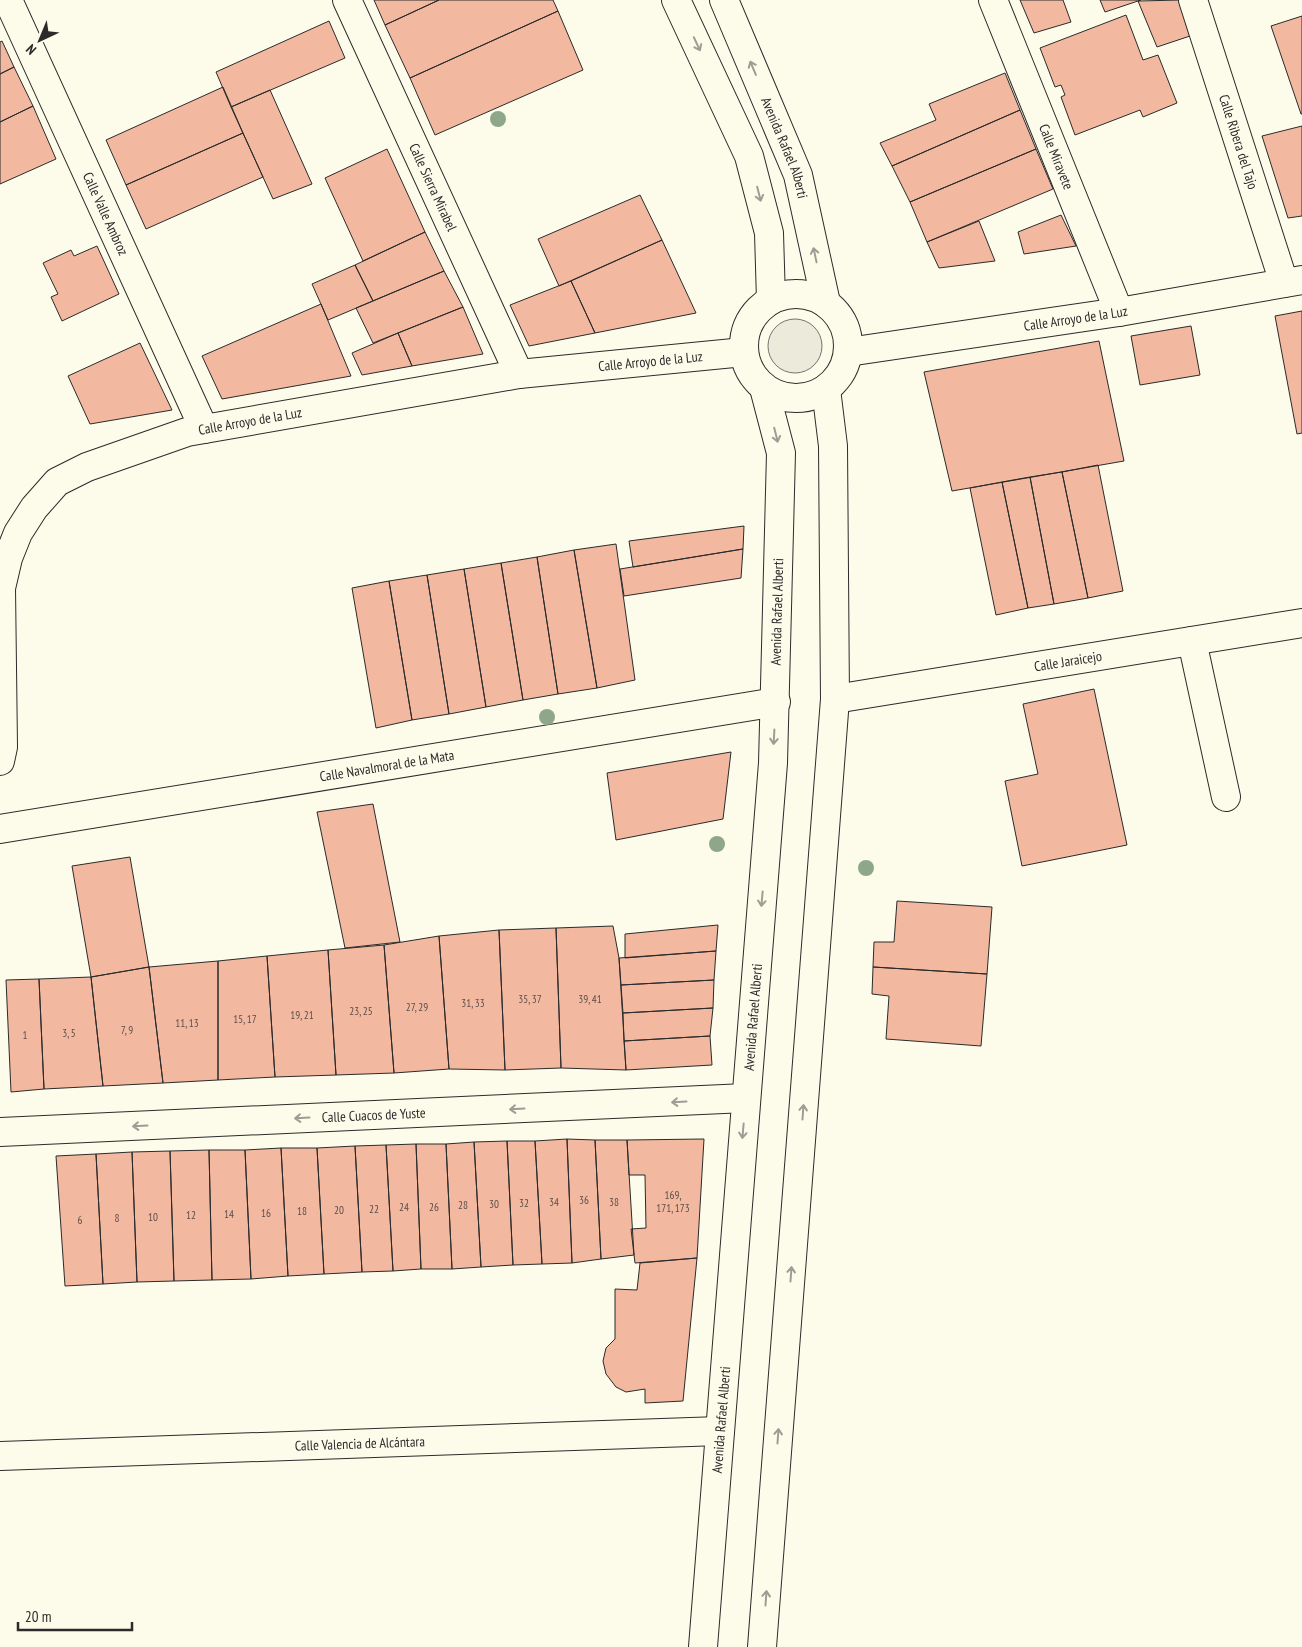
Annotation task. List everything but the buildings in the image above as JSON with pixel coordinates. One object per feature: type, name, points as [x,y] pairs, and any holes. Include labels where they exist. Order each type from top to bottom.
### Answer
[{"type":"street","name":"Calle Valle Ambroz","points":[[8,0],[204,428]]},
{"type":"street","name":"Calle Sierra Mirabel","points":[[347,0],[519,374]]},
{"type":"street","points":[[676,0],[750,156],[769,233],[771,300]]},
{"type":"street","name":"Avenida Rafael Alberti","points":[[724,0],[798,176],[826,302]]},
{"type":"street","name":"Calle Miravete","points":[[993,0],[1119,312]]},
{"type":"street","name":"Calle Ribera del Tajo","points":[[1193,0],[1293,281]]},
{"type":"street","name":"Calle Arroyo de la Luz","points":[[848,352],[1119,312],[1293,281]]},
{"type":"street","points":[[789,294],[808,295],[826,302],[839,316],[847,333],[848,352],[841,373],[826,389],[806,398],[784,397],[764,388],[750,372],[744,352],[746,331],[755,313],[771,300],[789,294]]},
{"type":"street","name":"Calle Arroyo de la Luz","points":[[0,761],[3,738],[1,588],[8,558],[18,532],[34,508],[57,482],[87,467],[187,432],[204,428],[519,374],[744,352]]},
{"type":"street","name":"Avenida Rafael Alberti","points":[[703,1647],[773,763],[776,702],[781,453],[764,388]]},
{"type":"street","points":[[762,1647],[835,699],[833,446],[826,389]]},
{"type":"street","name":"Calle Jaraicejo","points":[[835,699],[1302,623]]},
{"type":"street","points":[[1192,641],[1226,797]]},
{"type":"street","name":"Calle Navalmoral de la Mata","points":[[0,829],[776,702]]},
{"type":"street","name":"Calle Cuacos de Yuste","points":[[0,1132],[746,1098]]},
{"type":"street","name":"Calle Valencia de Alcántara","points":[[0,1456],[720,1431]]},
{"type":"shaded area","points":[[790,319],[800,319],[810,323],[818,331],[822,346],[818,361],[810,369],[800,373],[790,373],[780,369],[772,361],[768,351],[768,341],[772,331],[780,323]]}]
